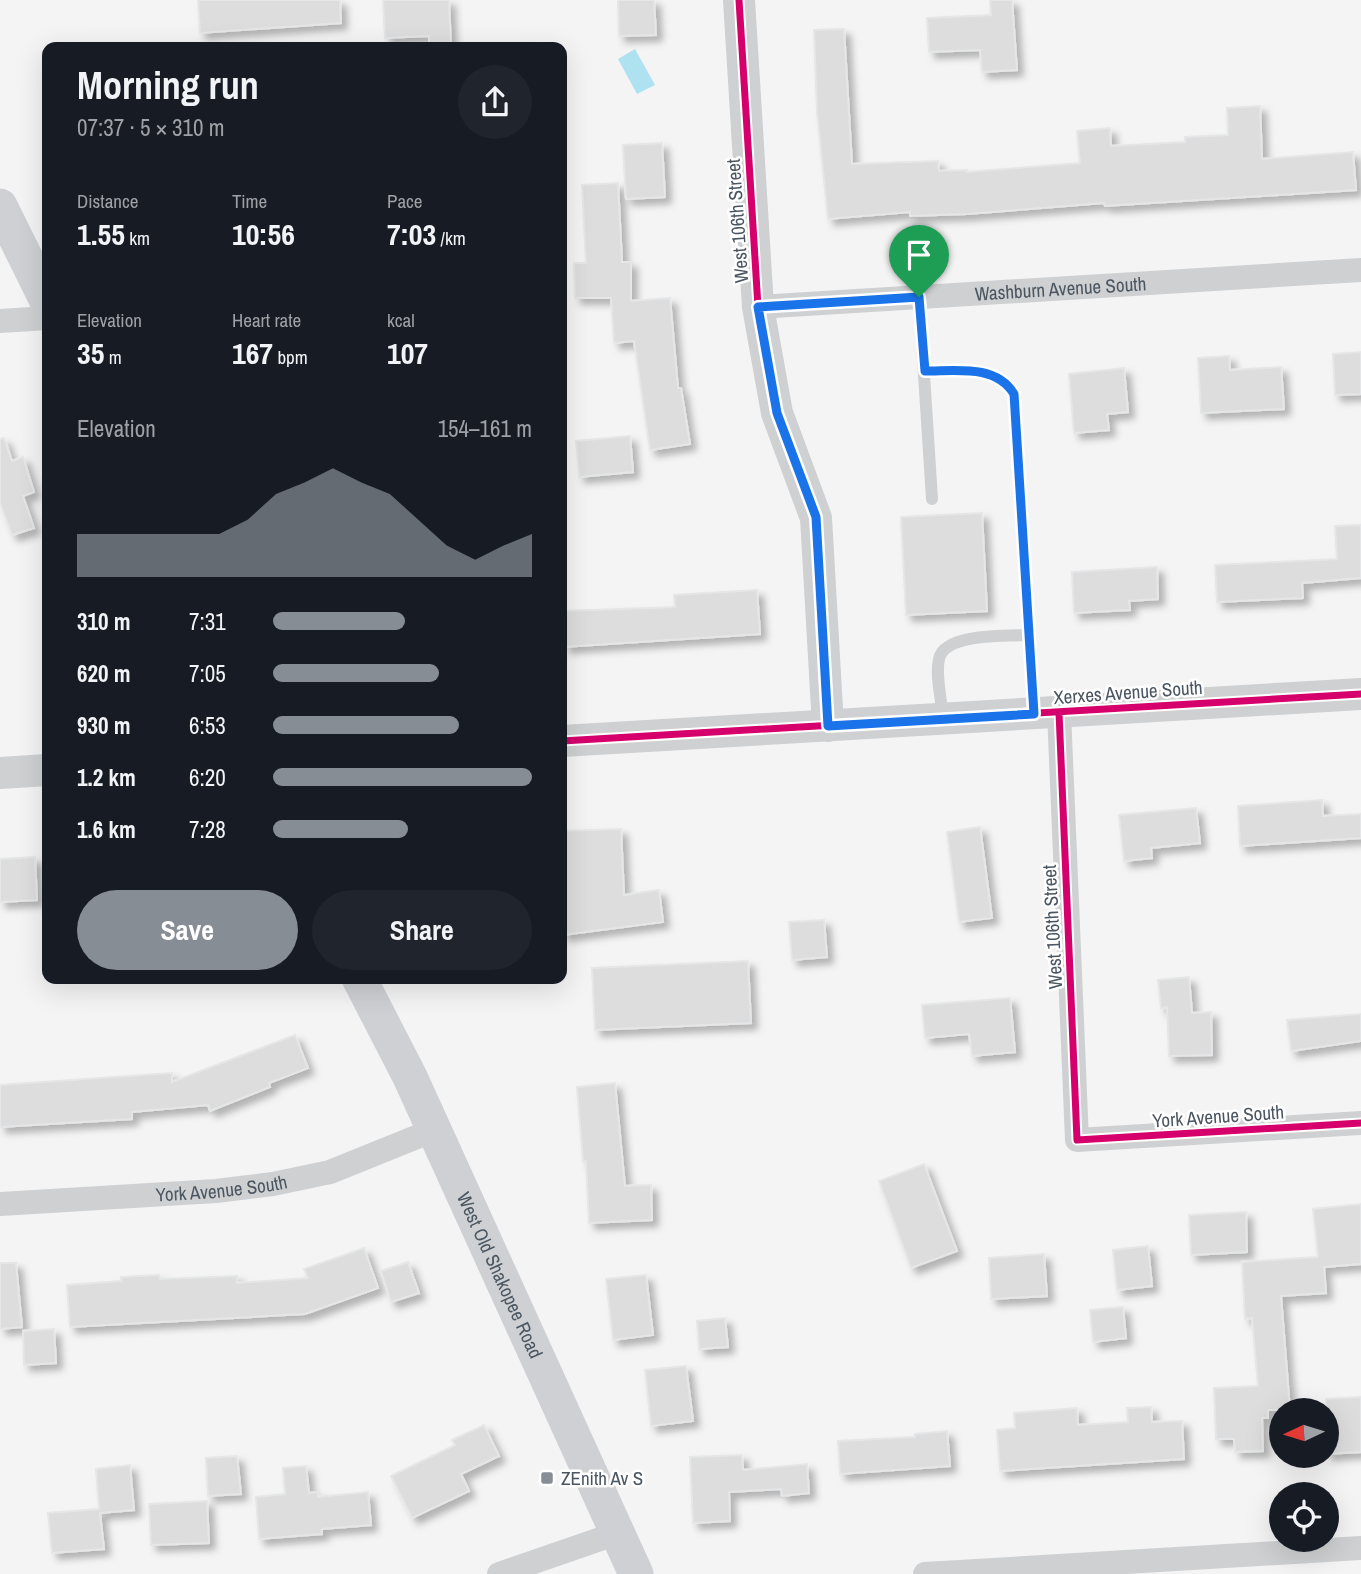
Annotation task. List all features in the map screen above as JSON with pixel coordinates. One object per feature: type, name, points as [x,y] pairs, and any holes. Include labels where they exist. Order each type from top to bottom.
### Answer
[{"type":"main road","points":[[0,206],[42,291]]},
{"type":"main road","name":"West Old Shakopee Road","points":[[362,984],[434,1130],[636,1574]]},
{"type":"street","name":"West 106th Street","points":[[739,0],[758,307],[777,413],[816,517],[828,726]]},
{"type":"street","name":"Washburn Avenue South","points":[[758,307],[1361,270]]},
{"type":"street","points":[[0,321],[42,318]]},
{"type":"street","name":"Xerxes Avenue South","points":[[567,741],[1361,694]]},
{"type":"street","name":"West 106th Street","points":[[1046,713],[1077,1140]]},
{"type":"street","points":[[0,773],[42,770]]},
{"type":"street","name":"York Avenue South","points":[[1077,1140],[1361,1123]]},
{"type":"street","name":"York Avenue South","points":[[0,1204],[216,1191],[273,1184],[330,1172],[434,1130]]},
{"type":"street","points":[[499,1574],[618,1533]]},
{"type":"street","points":[[925,1574],[1361,1548]]},
{"type":"lane","points":[[919,297],[932,499]]},
{"type":"lane","points":[[925,371],[982,371],[1007,383],[1014,394],[1029,635],[1046,713]]},
{"type":"lane","points":[[943,719],[939,658],[945,648],[960,640],[1029,635]]},
{"type":"water","points":[[635,49],[655,85],[637,94],[618,59]]},
{"type":"building","points":[[198,0],[340,0],[341,23],[200,33]]},
{"type":"building","points":[[383,0],[449,0],[451,42],[429,42],[429,36],[385,38]]},
{"type":"building","points":[[618,0],[654,0],[656,35],[619,36]]},
{"type":"building","points":[[990,0],[1012,0],[1017,70],[982,72],[980,50],[929,52],[927,18],[991,15]]},
{"type":"building","points":[[844,29],[852,164],[938,161],[939,171],[967,172],[1080,163],[1077,131],[1110,128],[1111,146],[1185,142],[1185,137],[1228,135],[1227,108],[1260,106],[1262,159],[1353,152],[1356,190],[1105,206],[1104,203],[967,214],[910,216],[910,212],[828,219],[817,112],[814,30]]},
{"type":"building","points":[[662,143],[665,197],[626,199],[623,145]]},
{"type":"building","points":[[618,183],[622,262],[631,262],[631,301],[670,298],[678,388],[681,388],[690,444],[650,450],[634,341],[614,343],[611,298],[575,298],[574,263],[586,263],[582,185]]},
{"type":"building","points":[[1361,352],[1361,394],[1335,395],[1333,354]]},
{"type":"building","points":[[1229,356],[1230,370],[1281,367],[1284,409],[1201,413],[1198,358]]},
{"type":"building","points":[[1124,368],[1128,412],[1107,414],[1109,430],[1074,433],[1069,374]]},
{"type":"building","points":[[630,436],[633,472],[579,477],[576,441]]},
{"type":"building","points":[[4,438],[12,461],[23,457],[34,492],[23,496],[34,528],[12,535],[0,503],[0,439]]},
{"type":"building","points":[[982,513],[987,611],[906,615],[901,517]]},
{"type":"building","points":[[1361,525],[1361,578],[1302,583],[1303,598],[1217,602],[1215,565],[1337,559],[1335,526]]},
{"type":"building","points":[[1157,567],[1158,599],[1129,601],[1130,610],[1074,613],[1072,572]]},
{"type":"building","points":[[757,590],[760,634],[567,647],[567,611],[675,607],[674,595]]},
{"type":"building","points":[[1322,800],[1323,816],[1361,814],[1361,838],[1240,846],[1238,806]]},
{"type":"building","points":[[1196,808],[1200,843],[1151,848],[1152,858],[1124,861],[1119,815]]},
{"type":"building","points":[[980,827],[992,918],[959,922],[947,832]]},
{"type":"building","points":[[621,829],[624,895],[659,890],[663,922],[567,934],[567,831]]},
{"type":"building","points":[[35,857],[37,900],[0,902],[0,859]]},
{"type":"building","points":[[824,920],[827,957],[792,960],[789,922]]},
{"type":"building","points":[[748,961],[751,1023],[595,1030],[592,968]]},
{"type":"building","points":[[1189,977],[1192,1013],[1211,1012],[1212,1055],[1169,1056],[1167,1007],[1161,1008],[1158,980]]},
{"type":"building","points":[[1010,998],[1015,1052],[972,1056],[969,1034],[925,1038],[922,1005]]},
{"type":"building","points":[[1361,1014],[1361,1041],[1291,1051],[1287,1020]]},
{"type":"building","points":[[295,1035],[308,1068],[269,1083],[270,1087],[210,1111],[208,1105],[132,1112],[132,1119],[0,1127],[0,1085],[172,1073],[172,1082]]},
{"type":"building","points":[[615,1083],[625,1186],[651,1185],[652,1220],[589,1223],[586,1161],[583,1161],[577,1087]]},
{"type":"building","points":[[924,1164],[957,1251],[911,1268],[879,1181]]},
{"type":"building","points":[[1361,1204],[1361,1264],[1324,1267],[1326,1293],[1281,1296],[1289,1398],[1269,1398],[1268,1418],[1262,1418],[1263,1451],[1235,1452],[1234,1439],[1216,1439],[1214,1388],[1258,1386],[1252,1318],[1245,1319],[1242,1262],[1318,1257],[1313,1209]]},
{"type":"building","points":[[1246,1212],[1247,1252],[1191,1255],[1189,1215]]},
{"type":"building","points":[[1148,1246],[1152,1286],[1117,1290],[1113,1250]]},
{"type":"building","points":[[364,1248],[378,1288],[305,1314],[70,1327],[67,1285],[121,1281],[121,1277],[159,1275],[160,1279],[237,1276],[237,1283],[308,1278],[304,1269]]},
{"type":"building","points":[[1044,1254],[1047,1296],[991,1299],[989,1258]]},
{"type":"building","points":[[408,1262],[419,1293],[391,1302],[381,1271]]},
{"type":"building","points":[[0,1263],[16,1263],[22,1327],[0,1329]]},
{"type":"building","points":[[646,1275],[653,1335],[613,1340],[606,1279]]},
{"type":"building","points":[[1123,1307],[1126,1338],[1093,1342],[1090,1310]]},
{"type":"building","points":[[725,1318],[728,1347],[699,1349],[697,1321]]},
{"type":"building","points":[[54,1329],[56,1363],[24,1365],[23,1331]]},
{"type":"building","points":[[686,1366],[693,1421],[651,1426],[645,1370]]},
{"type":"building","points":[[1361,1397],[1361,1452],[1339,1453],[1339,1398]]},
{"type":"building","points":[[1151,1407],[1152,1422],[1182,1421],[1184,1459],[1000,1471],[997,1430],[1015,1428],[1014,1413],[1077,1408],[1078,1425],[1128,1422],[1127,1408]]},
{"type":"building","points":[[484,1425],[499,1456],[461,1474],[469,1491],[412,1518],[391,1476],[455,1445],[452,1440]]},
{"type":"building","points":[[947,1431],[950,1466],[840,1474],[838,1441],[915,1437],[915,1434]]},
{"type":"building","points":[[742,1455],[743,1470],[807,1464],[809,1493],[782,1496],[781,1489],[729,1492],[730,1521],[693,1523],[690,1457]]},
{"type":"building","points":[[237,1456],[241,1494],[208,1496],[206,1458]]},
{"type":"building","points":[[130,1465],[134,1510],[100,1513],[104,1549],[52,1553],[48,1513],[99,1509],[96,1469]]},
{"type":"building","points":[[306,1466],[309,1493],[318,1492],[318,1497],[368,1492],[371,1525],[322,1529],[322,1534],[259,1539],[256,1497],[285,1494],[283,1468]]},
{"type":"building","points":[[207,1501],[209,1543],[151,1545],[149,1504]]},
{"type":"cycle path","points":[[739,0],[758,307],[777,413],[816,518],[828,726]]},
{"type":"cycle path","points":[[567,741],[1361,694]]},
{"type":"cycle path","points":[[1059,712],[1077,1140],[1361,1123]]},
{"type":"place","name":"ZEnith Av S","points":[[547,1478]]},
{"type":"route","points":[[919,297],[925,371],[982,371],[1007,383],[1014,394],[1034,714],[828,726],[816,517],[777,413],[758,307],[919,297]]}]
